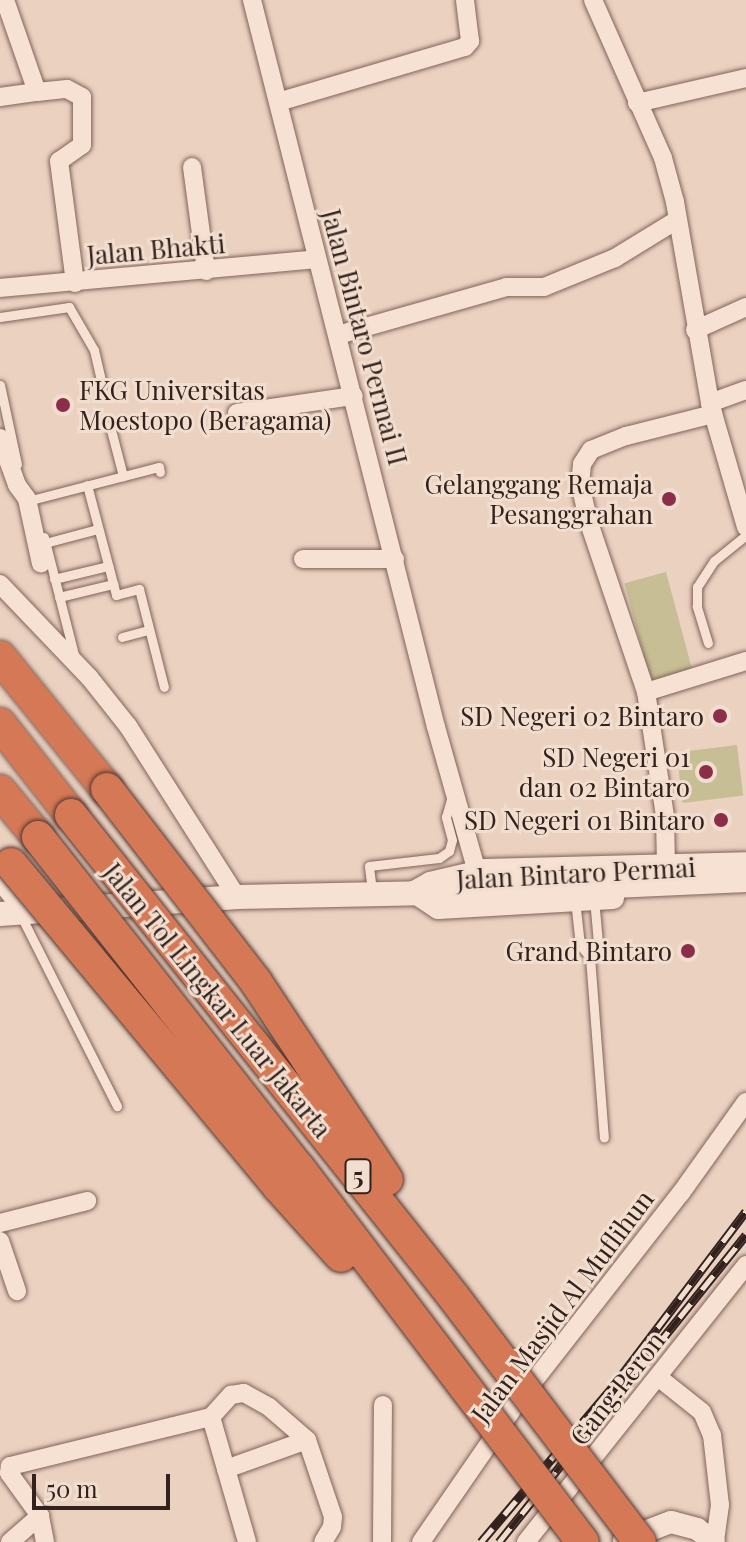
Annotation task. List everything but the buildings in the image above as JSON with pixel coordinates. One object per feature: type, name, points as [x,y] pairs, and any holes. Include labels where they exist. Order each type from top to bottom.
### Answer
[{"type":"highway","points":[[0,657],[256,982],[335,1105],[429,1240],[453,1296]]},
{"type":"highway","name":"Jalan Tol Lingkar Luar Jakarta","points":[[0,724],[453,1296],[640,1542]]},
{"type":"highway","name":"Jalan Tol Lingkar Luar Jakarta","points":[[0,791],[281,1144],[583,1542]]},
{"type":"highway","points":[[4,866],[278,1186],[359,1275],[422,1332]]},
{"type":"main road","points":[[479,882],[746,880]]},
{"type":"main road","name":"Jalan Bintaro Permai","points":[[14,913],[237,897],[414,892],[479,882]]},
{"type":"street","points":[[5,0],[37,92]]},
{"type":"street","name":"Jalan Bintaro Permai II","points":[[252,0],[479,882]]},
{"type":"street","points":[[278,102],[465,47],[470,41],[465,0]]},
{"type":"street","points":[[593,0],[663,158],[711,409],[746,527]]},
{"type":"street","points":[[637,103],[746,78]]},
{"type":"street","points":[[0,97],[73,89],[83,102],[82,145],[59,161],[75,283]]},
{"type":"street","points":[[192,167],[206,271]]},
{"type":"street","points":[[338,335],[506,287],[544,287],[603,265],[677,220]]},
{"type":"street","name":"Jalan Bhakti","points":[[0,288],[317,259]]},
{"type":"street","points":[[695,330],[746,307]]},
{"type":"street","points":[[666,865],[665,816],[646,692],[582,497],[582,464],[591,450],[606,443],[711,409],[746,390]]},
{"type":"street","points":[[237,413],[354,396]]},
{"type":"street","points":[[0,438],[17,485],[27,499],[41,564]]},
{"type":"street","points":[[303,559],[395,559]]},
{"type":"street","points":[[0,584],[76,663],[136,738],[237,897]]},
{"type":"street","points":[[646,692],[746,661]]},
{"type":"street","name":"Jalan Bintaro Permai","points":[[479,882],[666,865],[746,863]]},
{"type":"street","points":[[4,866],[14,913]]},
{"type":"street","name":"Jalan Bintaro Permai","points":[[414,892],[438,908],[746,891]]},
{"type":"street","name":"Jalan Masjid Al Muflihun","points":[[421,1542],[519,1400],[681,1193],[746,1102]]},
{"type":"street","points":[[0,1223],[87,1201]]},
{"type":"street","points":[[0,1241],[17,1291]]},
{"type":"street","name":"Gang Peron","points":[[526,1542],[746,1265]]},
{"type":"street","points":[[620,1542],[671,1522],[697,1529],[714,1542],[720,1505],[712,1435],[702,1412],[658,1377]]},
{"type":"street","points":[[45,1542],[40,1516],[9,1473],[14,1464],[211,1417],[231,1395],[244,1393],[269,1407],[307,1440],[333,1517],[332,1527],[323,1542]]},
{"type":"street","points":[[382,1542],[383,1405]]},
{"type":"street","points":[[211,1417],[247,1542]]},
{"type":"street","points":[[226,1469],[307,1440]]},
{"type":"street","points":[[10,1542],[40,1516]]},
{"type":"lane","points":[[0,317],[69,307],[94,350],[102,384]]},
{"type":"lane","points":[[0,385],[18,468],[35,499],[76,663]]},
{"type":"lane","points":[[110,426],[123,476]]},
{"type":"lane","points":[[35,499],[159,467],[160,472]]},
{"type":"lane","points":[[87,485],[116,595],[138,585],[164,687]]},
{"type":"lane","points":[[45,543],[98,529]]},
{"type":"lane","points":[[708,643],[697,606],[697,587],[714,561],[746,535]]},
{"type":"lane","points":[[54,579],[108,566]]},
{"type":"lane","points":[[59,597],[113,584]]},
{"type":"lane","points":[[122,637],[149,630]]},
{"type":"lane","points":[[372,894],[369,866],[439,858],[449,851],[452,840],[446,817],[453,789]]},
{"type":"lane","points":[[585,899],[598,943],[590,957],[604,1137]]},
{"type":"lane","points":[[585,899],[580,945],[590,957]]},
{"type":"lane","points":[[14,913],[117,1106]]},
{"type":"shaded area","points":[[666,572],[693,671],[651,683],[624,583]]},
{"type":"shaded area","points":[[737,745],[743,796],[683,803],[676,752]]},
{"type":"railway","points":[[481,1542],[614,1385],[746,1211]]},
{"type":"railway","points":[[499,1542],[746,1235]]},
{"type":"place","name":"FKG Universitas Moestopo (Beragama)","points":[[63,405]]},
{"type":"place","name":"Gelanggang Remaja Pesanggrahan","points":[[669,499]]},
{"type":"place","name":"SD Negeri 02 Bintaro","points":[[720,716]]},
{"type":"place","name":"SD Negeri 01 dan 02 Bintaro","points":[[706,772]]},
{"type":"place","name":"SD Negeri 01 Bintaro","points":[[721,820]]},
{"type":"place","name":"Grand Bintaro","points":[[688,951]]}]
